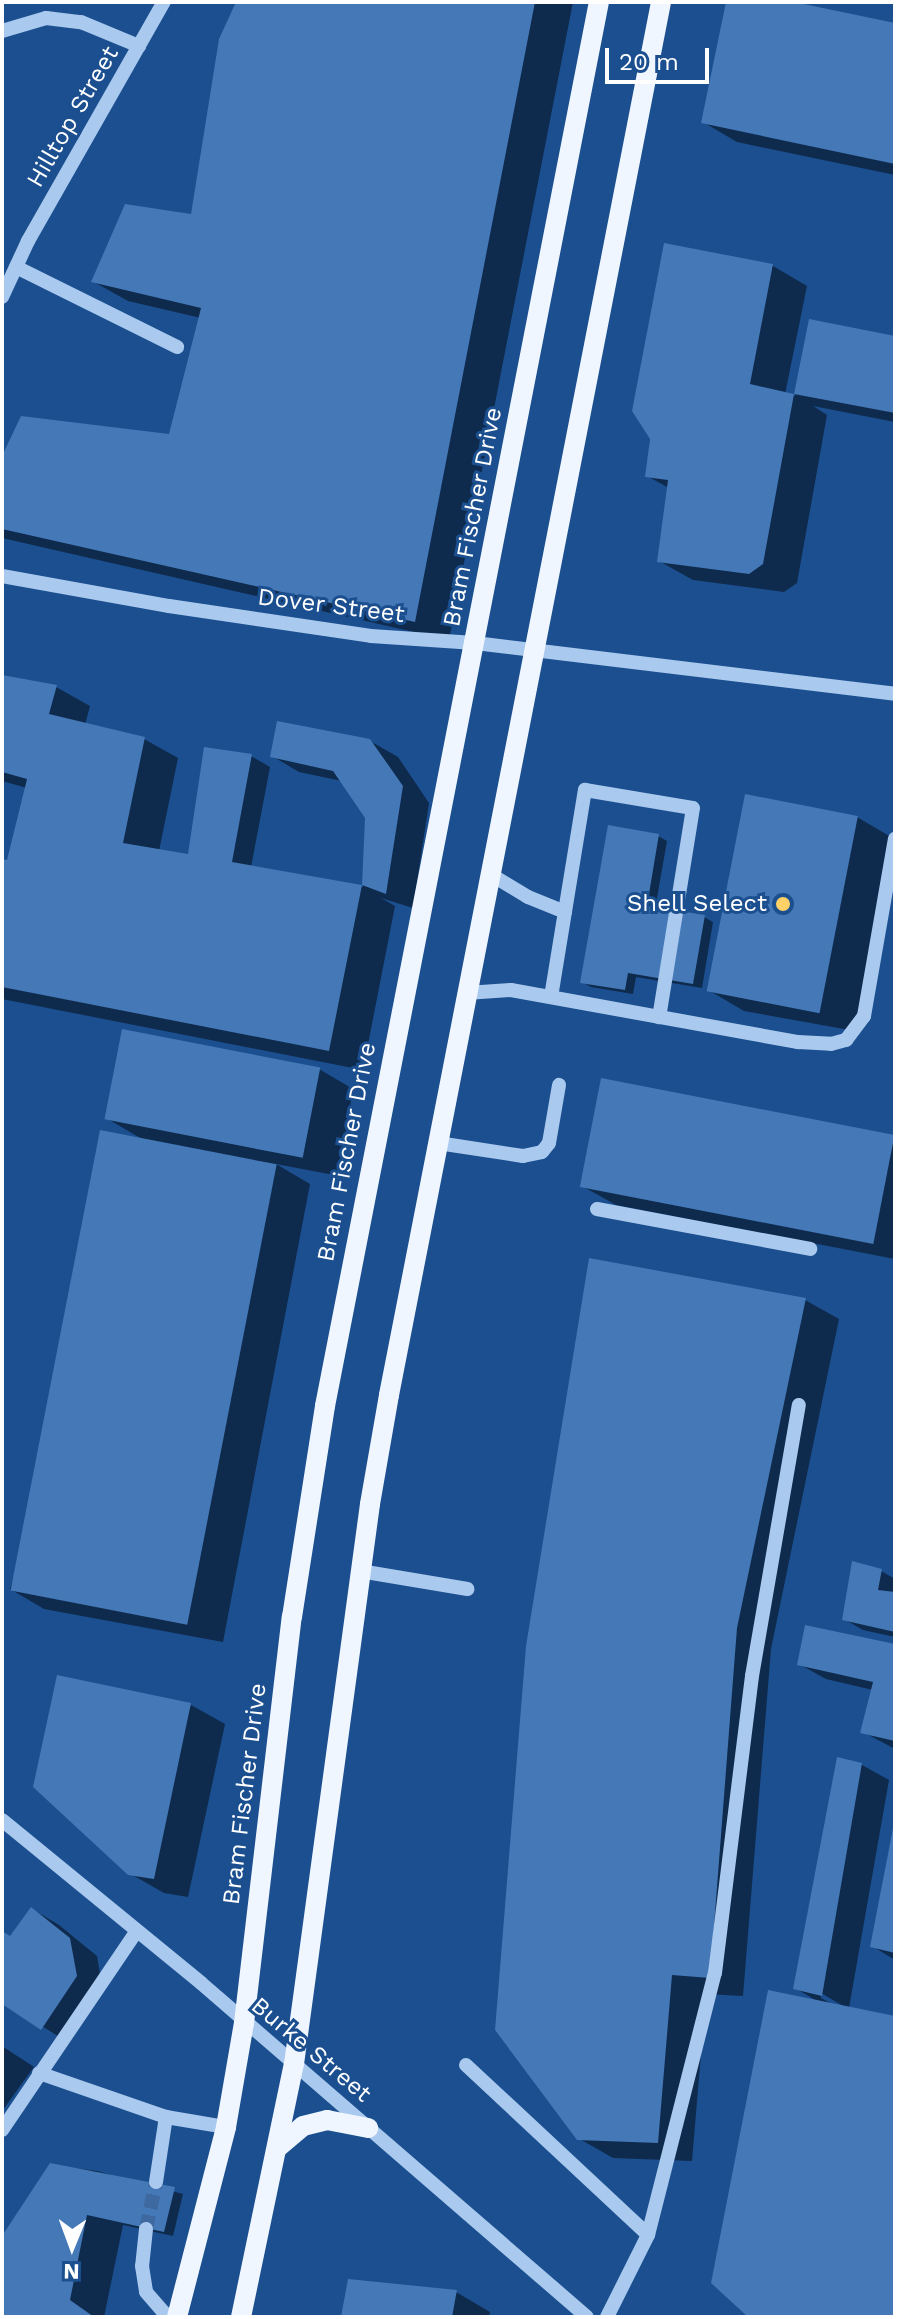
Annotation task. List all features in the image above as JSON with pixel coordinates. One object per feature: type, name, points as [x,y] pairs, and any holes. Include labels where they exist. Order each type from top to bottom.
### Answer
[{"type":"main road","name":"Bram Fischer Drive","points":[[177,2317],[226,2127],[244,2023],[292,1617],[325,1406],[599,2]]},
{"type":"main road","points":[[241,2317],[294,2064],[360,1571],[466,993],[537,651],[661,2]]},
{"type":"main road","points":[[277,2148],[303,2126],[327,2120],[368,2128]]},
{"type":"street","name":"Hilltop Street","points":[[2,297],[164,2]]},
{"type":"street","points":[[2,31],[46,18],[81,22],[139,46]]},
{"type":"street","points":[[16,267],[177,347]]},
{"type":"street","name":"Dover Street","points":[[2,576],[169,606],[371,636],[475,643],[895,694]]},
{"type":"street","points":[[551,997],[585,790],[693,808],[659,1017]]},
{"type":"street","points":[[466,993],[511,990],[798,1042],[831,1044],[846,1040],[864,1016],[895,839]]},
{"type":"street","points":[[490,874],[528,897],[565,912]]},
{"type":"street","points":[[438,1143],[523,1156],[542,1152],[549,1143],[559,1085]]},
{"type":"street","points":[[597,1209],[810,1249]]},
{"type":"street","points":[[607,2317],[648,2235],[715,1973],[752,1676],[799,1405]]},
{"type":"street","points":[[360,1571],[468,1589]]},
{"type":"street","name":"Burke Street","points":[[2,1820],[294,2064],[587,2317]]},
{"type":"street","points":[[2,2130],[136,1932]]},
{"type":"street","points":[[466,2065],[648,2235]]},
{"type":"street","points":[[39,2073],[166,2117],[226,2127]]},
{"type":"street","points":[[156,2182],[166,2117]]},
{"type":"street","points":[[146,2229],[142,2266],[146,2292],[168,2317]]},
{"type":"building","points":[[236,2],[535,2],[415,622],[2,529],[2,456],[21,416],[169,434],[201,308],[91,282],[125,204],[191,214],[219,39]]},
{"type":"building","points":[[726,2],[794,2],[895,23],[895,164],[701,123]]},
{"type":"building","points":[[664,243],[773,264],[750,384],[794,394],[763,564],[749,574],[657,562],[668,480],[645,477],[650,439],[632,411]]},
{"type":"building","points":[[809,319],[895,336],[895,413],[794,394]]},
{"type":"building","points":[[2,675],[57,685],[49,714],[145,737],[123,843],[188,854],[204,747],[252,754],[232,862],[362,885],[329,1051],[2,987],[2,859],[7,860],[27,779],[2,772]]},
{"type":"building","points":[[277,721],[370,739],[403,786],[386,894],[362,885],[365,818],[333,771],[270,757]]},
{"type":"building","name":"Shell Select","points":[[745,794],[858,816],[820,1013],[707,991]]},
{"type":"building","points":[[608,825],[659,834],[647,906],[705,915],[693,984],[628,973],[625,990],[580,983]]},
{"type":"building","points":[[122,1029],[320,1068],[303,1158],[104,1119]]},
{"type":"building","points":[[601,1078],[895,1135],[873,1244],[580,1187]]},
{"type":"building","points":[[100,1130],[277,1164],[187,1625],[11,1590]]},
{"type":"building","points":[[589,1258],[806,1298],[737,1628],[710,1978],[672,1975],[658,2143],[577,2140],[495,2030],[526,1646]]},
{"type":"building","points":[[852,1561],[882,1569],[878,1590],[895,1592],[895,1632],[842,1620]]},
{"type":"building","points":[[805,1625],[895,1644],[895,1741],[860,1733],[873,1682],[797,1665]]},
{"type":"building","points":[[57,1675],[191,1703],[154,1879],[128,1875],[33,1787]]},
{"type":"building","points":[[837,1757],[862,1763],[822,1996],[793,1989]]},
{"type":"building","points":[[895,1823],[895,1953],[870,1947]]},
{"type":"building","points":[[31,1907],[70,1938],[77,1976],[41,2030],[2,2004],[2,1931],[10,1936]]},
{"type":"building","points":[[768,1990],[895,2016],[895,2317],[748,2317],[711,2283]]},
{"type":"building","points":[[50,2163],[175,2187],[164,2232],[87,2215],[70,2300],[94,2317],[2,2317],[2,2236]]},
{"type":"building","points":[[348,2279],[457,2290],[452,2317],[341,2317]]},
{"type":"tunnel","points":[[146,2229],[156,2182]]},
{"type":"place","name":"Shell Select","points":[[783,904]]}]
